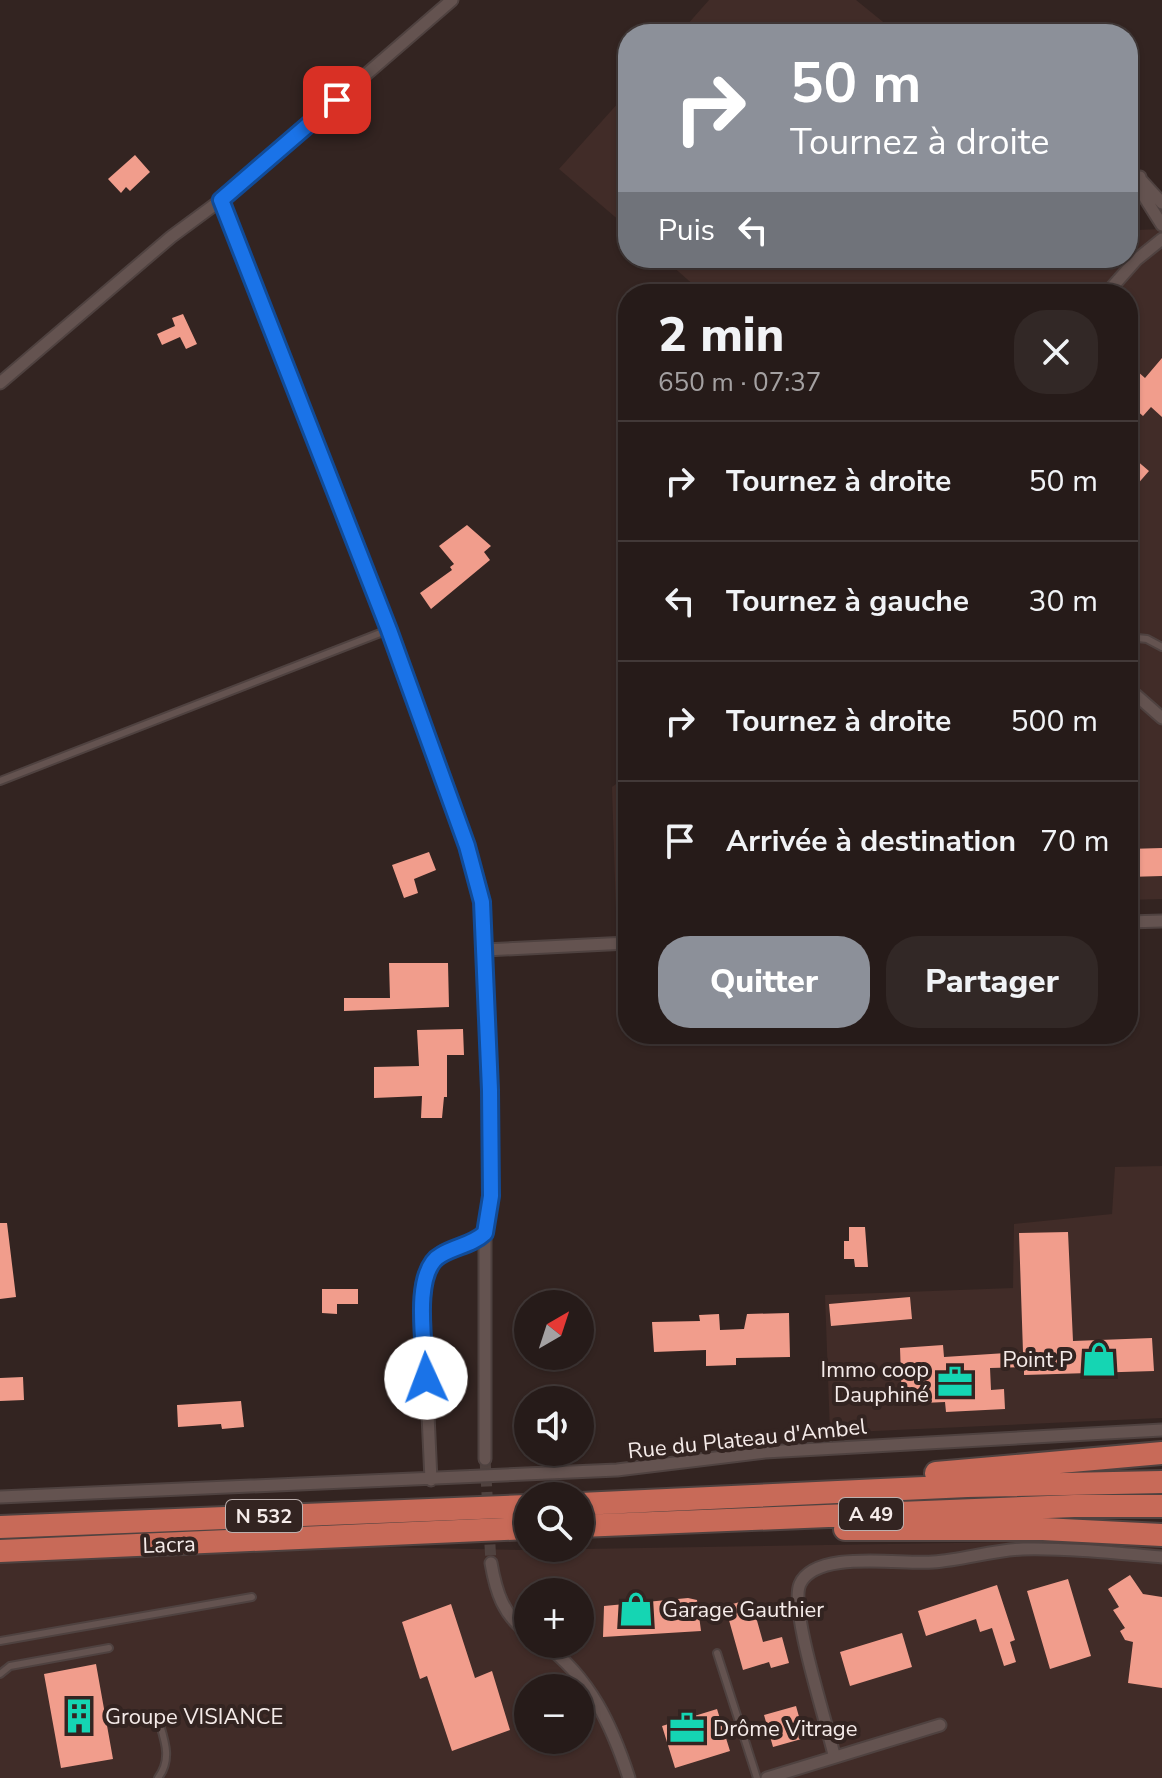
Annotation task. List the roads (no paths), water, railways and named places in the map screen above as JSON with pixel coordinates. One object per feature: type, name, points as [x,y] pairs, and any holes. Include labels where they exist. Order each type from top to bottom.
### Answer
[{"type":"highway","points":[[594,1503],[1162,1453]]},
{"type":"highway","name":"A 49","points":[[606,1503],[967,1486],[1162,1482]]},
{"type":"highway","name":"A 49","points":[[594,1527],[1074,1506],[1162,1506]]},
{"type":"highway","name":"N 532","points":[[0,1527],[514,1507]]},
{"type":"highway","points":[[594,1528],[1030,1529],[1162,1535]]},
{"type":"highway","name":"Lacra","points":[[0,1551],[514,1530]]},
{"type":"street","points":[[0,383],[171,237],[221,200],[452,0]]},
{"type":"street","points":[[1162,203],[1140,177],[1145,198],[1162,225]]},
{"type":"street","points":[[221,200],[389,630],[467,846],[482,902],[491,1196],[485,1233],[485,1459]]},
{"type":"street","points":[[1138,258],[1162,239]]},
{"type":"street","points":[[1115,284],[1129,268]]},
{"type":"street","points":[[1138,697],[1162,718]]},
{"type":"street","points":[[1138,922],[1162,921]]},
{"type":"street","points":[[485,950],[618,943]]},
{"type":"street","points":[[431,1480],[422,1284],[427,1268],[439,1255],[474,1242],[485,1233]]},
{"type":"street","name":"Rue du Plateau d'Ambel","points":[[0,1497],[617,1470],[765,1452],[1162,1430]]},
{"type":"street","points":[[834,1755],[797,1611],[799,1585],[808,1574],[832,1563],[931,1562],[1021,1549],[1099,1551],[1162,1557]]},
{"type":"street","points":[[491,1563],[495,1589],[505,1609],[514,1618]]},
{"type":"street","points":[[561,1658],[575,1670],[596,1699],[618,1745],[629,1778]]},
{"type":"street","points":[[767,1778],[940,1725]]},
{"type":"lane","points":[[0,781],[389,630]]},
{"type":"lane","points":[[1138,638],[1162,647]]},
{"type":"lane","points":[[0,1641],[252,1597]]},
{"type":"lane","points":[[0,1674],[10,1666],[109,1648]]},
{"type":"lane","points":[[717,1653],[757,1778]]},
{"type":"lane","points":[[158,1778],[166,1764],[167,1746],[160,1725]]},
{"type":"tunnel","points":[[485,1459],[488,1511]]},
{"type":"tunnel","points":[[489,1528],[491,1563]]},
{"type":"place","name":"Point P","points":[[1099,1359]]},
{"type":"place","name":"Immo coop Dauphiné","points":[[955,1382]]},
{"type":"place","name":"Garage Gauthier","points":[[636,1609]]},
{"type":"place","name":"Groupe VISIANCE","points":[[79,1716]]},
{"type":"place","name":"Drôme Vitrage","points":[[687,1728]]}]
